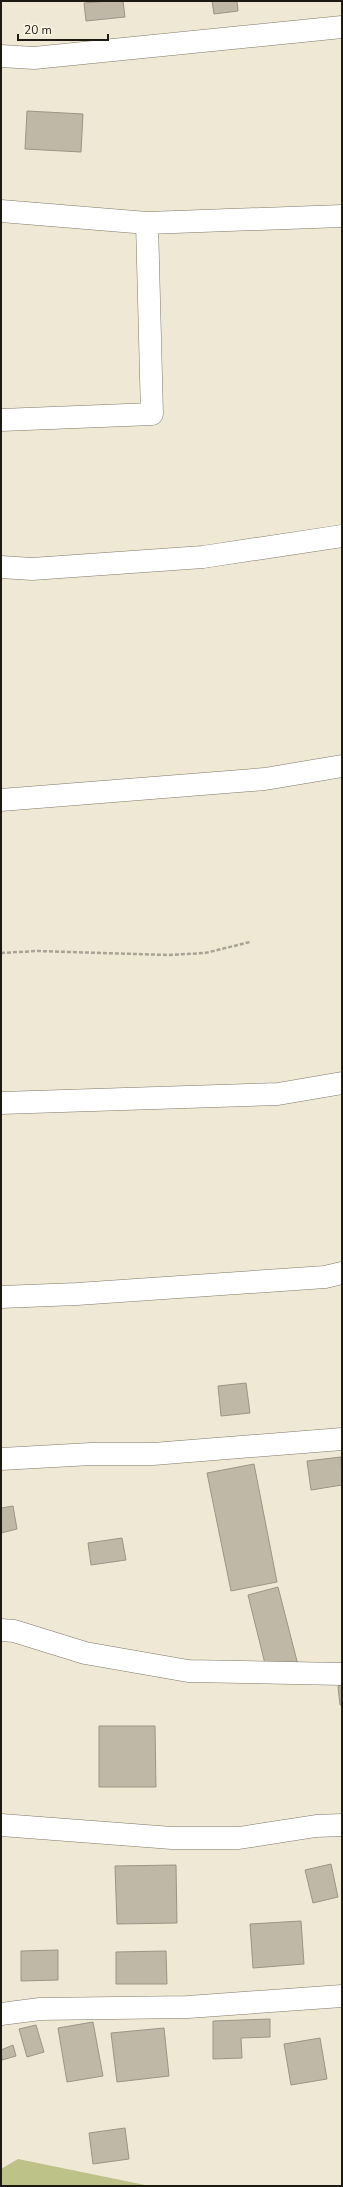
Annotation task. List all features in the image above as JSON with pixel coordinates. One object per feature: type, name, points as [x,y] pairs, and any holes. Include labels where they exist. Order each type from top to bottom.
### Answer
[{"type":"street","points":[[1,56],[34,58],[342,27]]},
{"type":"street","points":[[1,211],[147,223],[342,216]]},
{"type":"street","points":[[1,420],[152,414],[147,223]]},
{"type":"street","points":[[1,567],[32,569],[203,557],[342,536]]},
{"type":"street","points":[[1,800],[265,779],[342,766]]},
{"type":"street","points":[[1,1103],[278,1094],[342,1083]]},
{"type":"street","points":[[1,1296],[77,1294],[325,1277],[342,1273]]},
{"type":"street","points":[[1,1459],[91,1454],[153,1454],[342,1439]]},
{"type":"street","points":[[1,1630],[14,1631],[85,1653],[188,1671],[342,1674]]},
{"type":"street","points":[[1,1825],[172,1838],[239,1838],[316,1826],[342,1825]]},
{"type":"street","points":[[1,2014],[40,2009],[188,2007],[342,1996]]},
{"type":"path","points":[[1,953],[38,951],[168,955],[205,953],[250,942]]},
{"type":"green space","points":[[18,2159],[150,2186],[1,2186],[1,2169]]},
{"type":"building","points":[[123,1],[125,17],[86,21],[84,3]]},
{"type":"building","points":[[212,1],[237,1],[238,11],[214,14]]},
{"type":"building","points":[[27,111],[83,114],[81,152],[25,149]]},
{"type":"building","points":[[246,1383],[250,1413],[221,1416],[218,1386]]},
{"type":"building","points":[[341,1457],[342,1485],[311,1490],[307,1461]]},
{"type":"building","points":[[254,1464],[277,1582],[231,1591],[207,1473]]},
{"type":"building","points":[[13,1506],[17,1529],[1,1533],[1,1508]]},
{"type":"building","points":[[122,1538],[126,1560],[91,1565],[88,1543]]},
{"type":"building","points":[[278,1587],[298,1665],[267,1672],[248,1595]]},
{"type":"building","points":[[342,1685],[342,1705],[340,1705],[338,1686]]},
{"type":"building","points":[[99,1726],[155,1726],[156,1787],[99,1787]]},
{"type":"building","points":[[331,1864],[338,1897],[313,1903],[305,1870]]},
{"type":"building","points":[[176,1865],[177,1923],[117,1924],[115,1866]]},
{"type":"building","points":[[301,1921],[304,1964],[253,1968],[250,1924]]},
{"type":"building","points":[[58,1950],[58,1980],[21,1981],[21,1951]]},
{"type":"building","points":[[166,1951],[167,1984],[116,1984],[116,1952]]},
{"type":"building","points":[[270,2019],[270,2037],[241,2038],[242,2058],[213,2059],[213,2021]]},
{"type":"building","points":[[93,2022],[103,2076],[67,2082],[58,2028]]},
{"type":"building","points":[[36,2025],[44,2052],[27,2057],[19,2029]]},
{"type":"building","points":[[164,2028],[169,2076],[117,2082],[111,2033]]},
{"type":"building","points":[[320,2038],[327,2079],[291,2085],[284,2044]]},
{"type":"building","points":[[13,2045],[16,2056],[2,2060],[1,2050]]},
{"type":"building","points":[[125,2128],[129,2159],[93,2164],[89,2133]]}]
